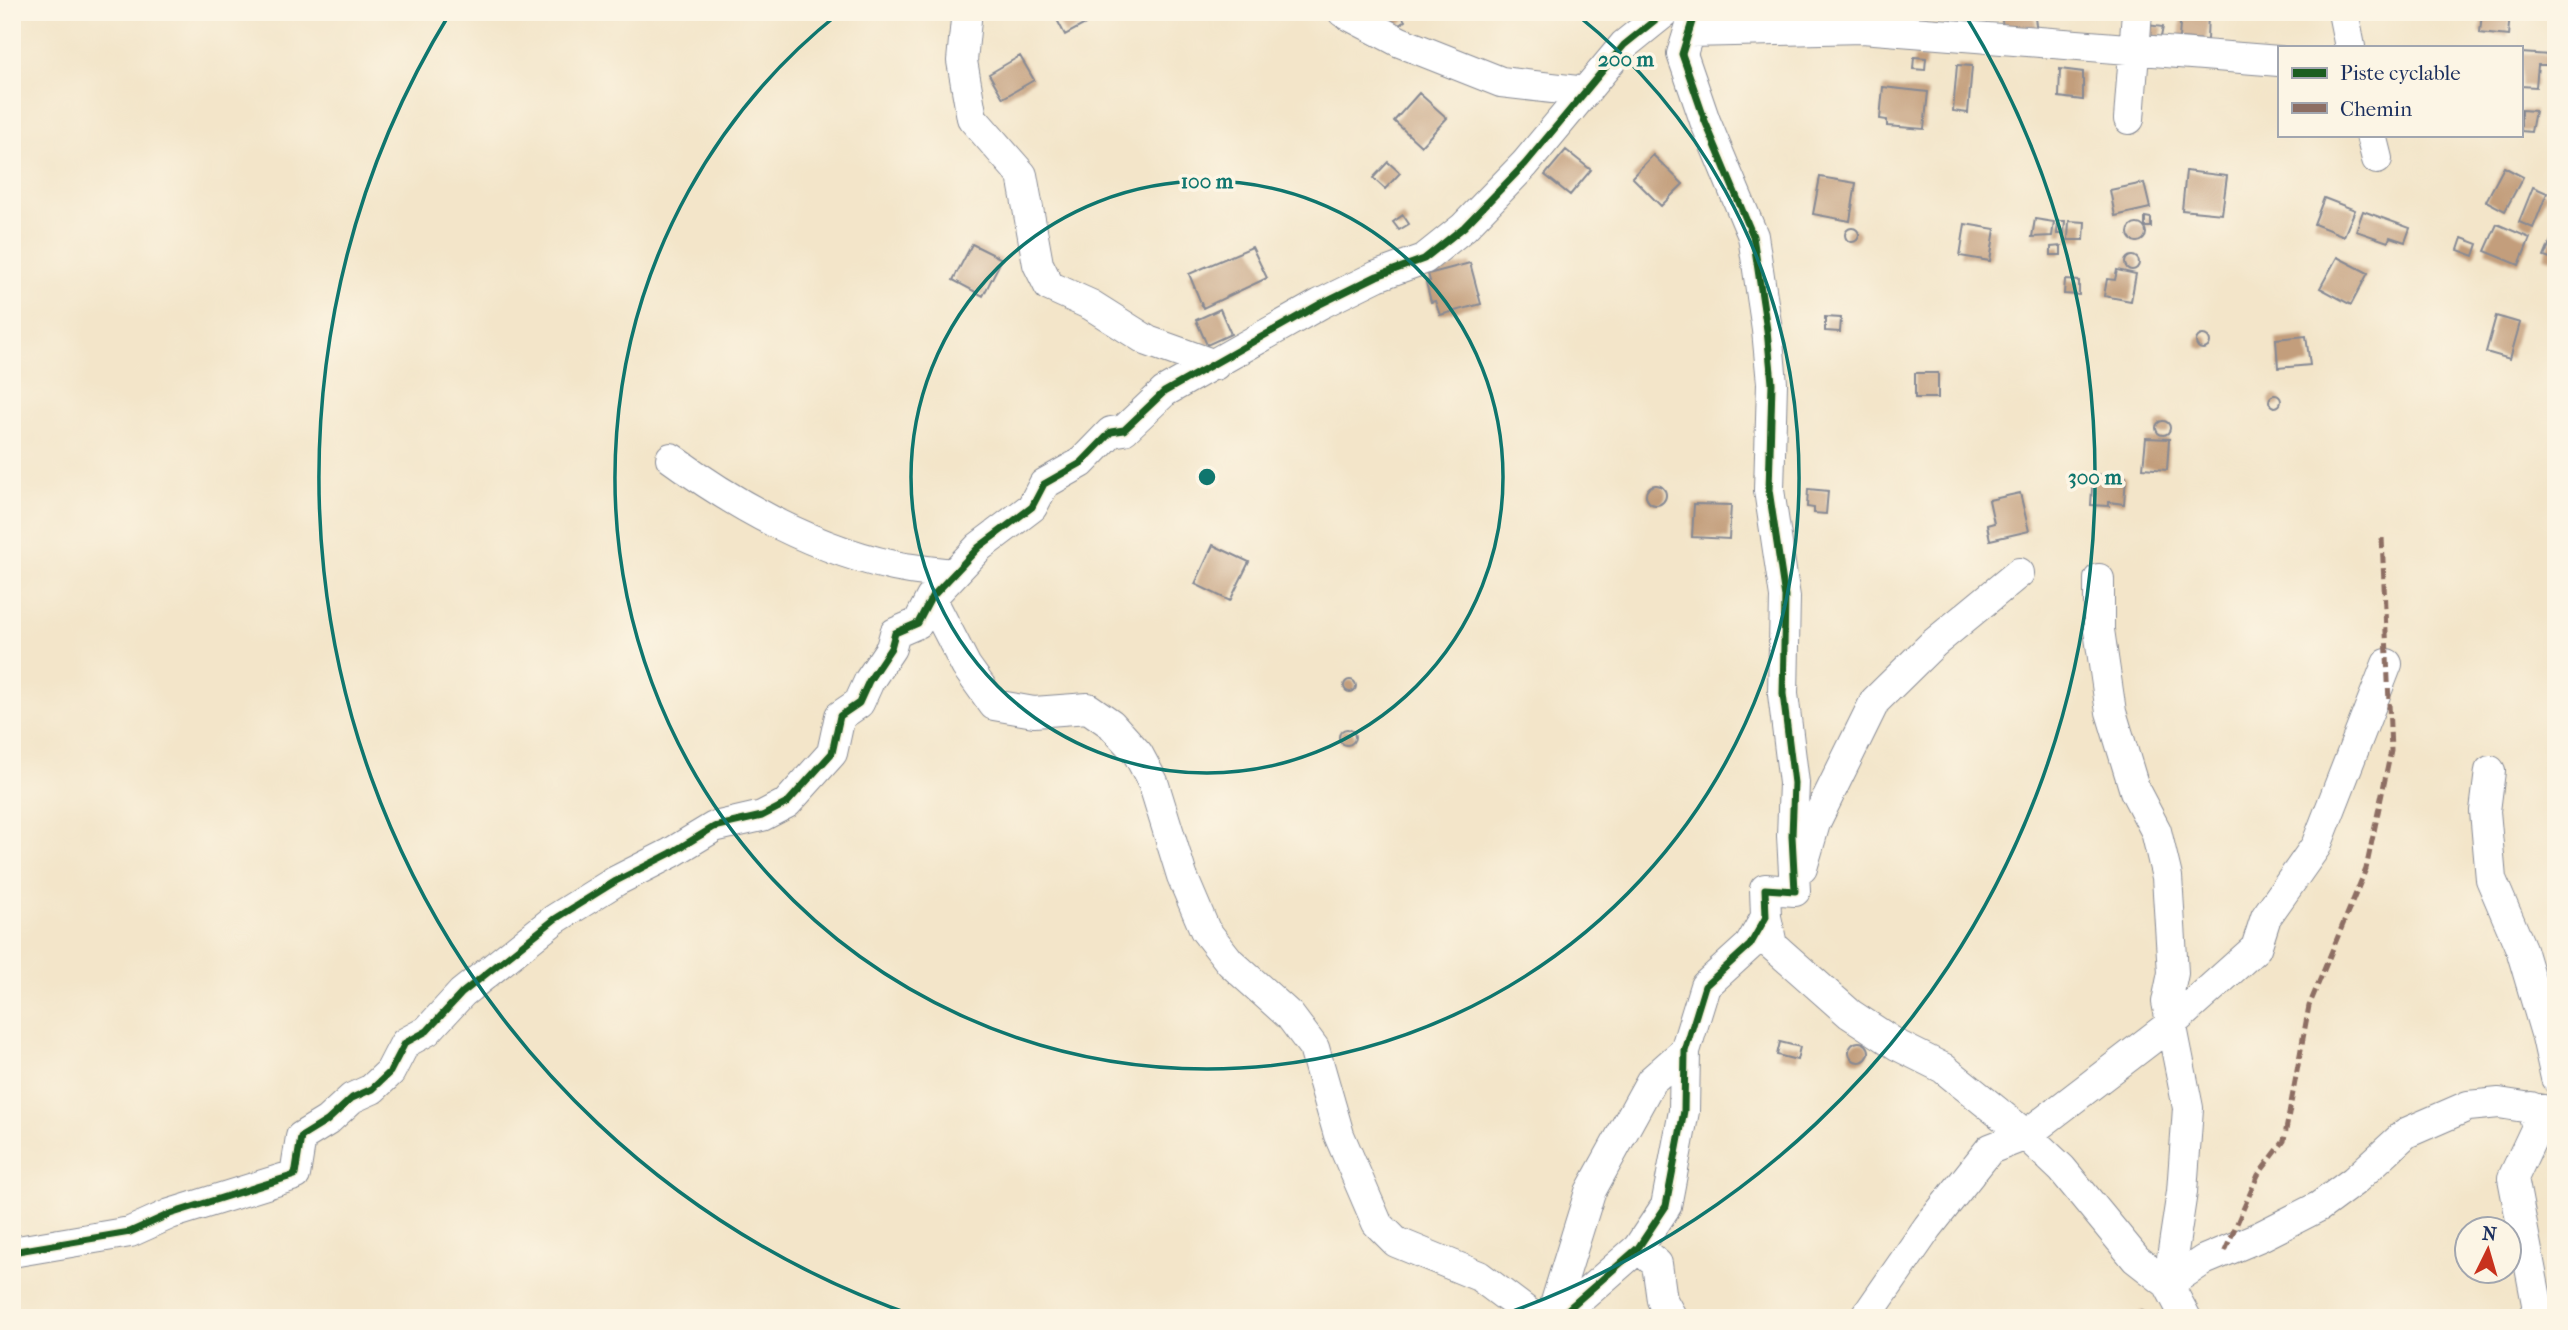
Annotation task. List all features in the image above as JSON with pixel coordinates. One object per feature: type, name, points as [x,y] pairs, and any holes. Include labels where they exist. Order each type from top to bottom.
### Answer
[{"type":"street","points":[[964,12],[966,20],[962,61],[972,118],[1022,175],[1038,264],[1049,286],[1091,305],[1147,341],[1215,365]]},
{"type":"street","points":[[1343,12],[1400,42],[1501,82],[1586,92]]},
{"type":"street","points":[[12,1252],[130,1232],[170,1214],[295,1175],[301,1137],[327,1121],[352,1098],[372,1089],[390,1072],[405,1043],[427,1031],[463,993],[555,919],[616,881],[714,827],[762,816],[787,803],[832,753],[840,716],[859,703],[869,681],[891,648],[895,633],[918,623],[931,598],[979,547],[1032,506],[1044,484],[1081,463],[1111,432],[1124,430],[1164,392],[1320,304],[1377,276],[1424,259],[1464,227],[1516,173],[1624,45],[1665,12]]},
{"type":"street","points":[[2129,119],[2137,12]]},
{"type":"street","points":[[2343,12],[2350,46]]},
{"type":"street","points":[[1796,891],[1792,836],[1794,783],[1783,694],[1785,597],[1769,490],[1772,394],[1767,330],[1753,236],[1682,54],[1692,22],[1863,28],[2278,61]]},
{"type":"street","points":[[670,458],[716,491],[803,537],[855,556],[895,566],[953,574]]},
{"type":"street","points":[[1796,891],[1815,823],[1875,701],[1933,643],[2019,573]]},
{"type":"street","points":[[2099,579],[2099,630],[2111,712],[2136,791],[2156,831],[2167,877],[2173,973],[2167,1002],[2188,1108],[2182,1192],[2168,1284]]},
{"type":"street","points":[[931,598],[966,666],[994,705],[1034,712],[1088,708],[1111,724],[1138,754],[1153,782],[1182,877],[1205,930],[1230,962],[1290,1016],[1314,1048],[1339,1135],[1377,1223],[1396,1242],[1479,1276],[1535,1318]]},
{"type":"street","points":[[1865,1318],[1928,1227],[1990,1149],[2026,1135],[2171,1024],[2256,948],[2266,917],[2316,846],[2387,664]]},
{"type":"street","points":[[2490,771],[2484,811],[2491,879],[2521,949],[2556,1078]]},
{"type":"street","points":[[1796,891],[1765,889],[1766,917],[1772,945],[1850,1014],[1897,1045],[1943,1068],[2026,1135],[2062,1169],[2136,1259],[2168,1284],[2186,1318]]},
{"type":"street","points":[[1558,1318],[1638,1248],[1666,1206],[1684,1111],[1685,1051],[1705,986],[1750,945],[1766,917]]},
{"type":"street","points":[[1550,1318],[1590,1192],[1651,1080],[1685,1051]]},
{"type":"street","points":[[2168,1284],[2204,1260],[2261,1236],[2320,1206],[2354,1181],[2406,1133],[2468,1106],[2499,1103],[2543,1110],[2513,1178],[2538,1309],[2532,1318]]},
{"type":"street","points":[[1638,1248],[1657,1264],[1662,1300],[1672,1318]]},
{"type":"building","points":[[1081,12],[1087,23],[1065,35],[1054,14]]},
{"type":"building","points":[[1385,12],[1399,12],[1405,21],[1396,27]]},
{"type":"building","points":[[2001,12],[2034,12],[2037,31],[2004,36]]},
{"type":"building","points":[[2181,12],[2208,12],[2207,40],[2179,38]]},
{"type":"building","points":[[2482,12],[2510,12],[2508,36],[2480,33]]},
{"type":"building","points":[[2147,25],[2163,27],[2161,37],[2146,35]]},
{"type":"building","points":[[2522,53],[2549,55],[2548,65],[2538,65],[2536,87],[2522,86]]},
{"type":"building","points":[[1020,56],[1034,80],[1003,98],[989,74]]},
{"type":"building","points":[[1914,57],[1926,58],[1925,70],[1913,69]]},
{"type":"building","points":[[1957,65],[1972,66],[1968,113],[1953,111]]},
{"type":"building","points":[[2060,69],[2083,72],[2083,100],[2059,97]]},
{"type":"building","points":[[1883,87],[1928,92],[1924,129],[1887,126],[1887,120],[1880,119]]},
{"type":"building","points":[[1419,93],[1447,118],[1421,146],[1394,121]]},
{"type":"building","points":[[2522,110],[2535,111],[2531,132],[2522,131]]},
{"type":"building","points":[[1566,150],[1591,170],[1570,195],[1545,175]]},
{"type":"building","points":[[1653,155],[1683,184],[1661,206],[1632,177]]},
{"type":"building","points":[[1388,162],[1400,173],[1385,189],[1373,178]]},
{"type":"building","points":[[2504,167],[2523,177],[2505,211],[2486,201]]},
{"type":"building","points":[[2186,171],[2227,176],[2222,214],[2182,210]]},
{"type":"building","points":[[1820,177],[1856,183],[1850,221],[1813,214]]},
{"type":"building","points":[[2144,183],[2150,208],[2115,216],[2110,190]]},
{"type":"building","points":[[2533,187],[2547,193],[2533,228],[2519,222]]},
{"type":"building","points":[[2324,198],[2355,210],[2344,236],[2314,224]]},
{"type":"building","points":[[2363,211],[2410,228],[2405,242],[2390,237],[2388,242],[2356,231]]},
{"type":"building","points":[[1403,215],[1409,224],[1399,230],[1393,222]]},
{"type":"building","points":[[2145,217],[2151,218],[2151,227],[2145,227]]},
{"type":"building","points":[[2035,219],[2054,222],[2052,236],[2032,237]]},
{"type":"building","points":[[2058,221],[2065,221],[2064,234],[2057,234]]},
{"type":"building","points":[[2069,221],[2085,222],[2084,240],[2068,240]]},
{"type":"building","points":[[1965,224],[1995,229],[1990,261],[1960,256]]},
{"type":"building","points":[[2137,224],[2143,227],[2146,233],[2143,239],[2137,242],[2131,239],[2128,233],[2131,227]]},
{"type":"building","points":[[2497,224],[2530,238],[2519,265],[2485,251]]},
{"type":"building","points":[[1849,228],[1855,228],[1859,235],[1855,242],[1849,242],[1845,238],[1845,232]]},
{"type":"building","points":[[2556,228],[2556,261],[2544,257]]},
{"type":"building","points":[[2462,238],[2478,244],[2474,256],[2458,250]]},
{"type":"building","points":[[972,244],[1002,259],[983,296],[953,280]]},
{"type":"building","points":[[2061,246],[2061,255],[2051,255],[2051,247]]},
{"type":"building","points":[[1252,247],[1267,278],[1203,308],[1189,274]]},
{"type":"building","points":[[2132,256],[2137,258],[2137,268],[2132,270],[2127,268],[2125,263],[2127,258]]},
{"type":"building","points":[[2337,257],[2368,273],[2351,305],[2320,288]]},
{"type":"building","points":[[1470,263],[1481,304],[1440,315],[1435,301],[1431,302],[1426,282],[1430,281],[1428,274]]},
{"type":"building","points":[[2117,270],[2136,274],[2131,301],[2104,296],[2107,279],[2115,280]]},
{"type":"building","points":[[2065,280],[2079,281],[2079,295],[2064,294]]},
{"type":"building","points":[[1220,309],[1231,334],[1207,345],[1196,320]]},
{"type":"building","points":[[2496,316],[2520,323],[2510,359],[2486,352]]},
{"type":"building","points":[[1825,317],[1841,318],[1840,332],[1825,331]]},
{"type":"building","points":[[2200,335],[2206,335],[2210,342],[2206,349],[2200,349],[2196,345],[2196,339]]},
{"type":"building","points":[[2306,336],[2310,365],[2278,368],[2276,339]]},
{"type":"building","points":[[1915,373],[1938,373],[1938,398],[1915,398]]},
{"type":"building","points":[[2275,395],[2281,401],[2275,407],[2269,401]]},
{"type":"building","points":[[2160,421],[2166,421],[2170,428],[2166,435],[2160,435],[2156,431],[2156,425]]},
{"type":"building","points":[[2146,438],[2169,439],[2167,470],[2143,468]]},
{"type":"building","points":[[2093,474],[2126,477],[2124,504],[2109,502],[2109,506],[2091,505]]},
{"type":"building","points":[[1652,485],[1660,485],[1666,495],[1660,505],[1652,505],[1646,499],[1646,491]]},
{"type":"building","points":[[1808,489],[1828,491],[1826,514],[1814,513],[1814,508],[1807,507]]},
{"type":"building","points":[[2020,493],[2029,531],[1990,540],[1987,525],[1994,523],[1989,500]]},
{"type":"building","points":[[1694,504],[1731,505],[1729,539],[1692,537]]},
{"type":"building","points":[[1213,545],[1249,562],[1230,601],[1195,584]]},
{"type":"building","points":[[1350,680],[1356,686],[1350,692],[1344,686]]},
{"type":"building","points":[[1344,729],[1350,729],[1355,737],[1353,743],[1344,745],[1339,740],[1339,734]]},
{"type":"building","points":[[1780,1042],[1800,1047],[1797,1060],[1777,1055]]},
{"type":"building","points":[[1859,1042],[1866,1045],[1869,1052],[1866,1059],[1859,1062],[1852,1059],[1849,1052],[1852,1045]]},
{"type":"building","points":[[2142,1311],[2150,1318],[2134,1318]]},
{"type":"marked path","points":[[2225,1251],[2258,1175],[2284,1141],[2309,1006],[2366,869],[2391,751],[2382,537]]},
{"type":"cycle path","points":[[12,1252],[130,1232],[170,1214],[295,1175],[301,1137],[327,1121],[352,1098],[372,1089],[390,1072],[405,1043],[427,1031],[462,993],[555,919],[616,881],[714,827],[762,816],[787,803],[832,753],[840,716],[859,703],[869,681],[891,648],[895,633],[918,623],[931,598],[979,547],[1032,507],[1044,484],[1081,463],[1111,432],[1124,430],[1164,392],[1320,304],[1377,276],[1424,259],[1464,227],[1525,164],[1624,45],[1665,12]]},
{"type":"cycle path","points":[[1558,1318],[1638,1248],[1666,1206],[1684,1111],[1685,1051],[1705,986],[1750,945],[1766,917],[1765,889],[1795,891],[1792,836],[1794,783],[1783,694],[1785,597],[1769,490],[1772,383],[1767,330],[1753,236],[1705,121],[1682,54],[1695,12]]}]
